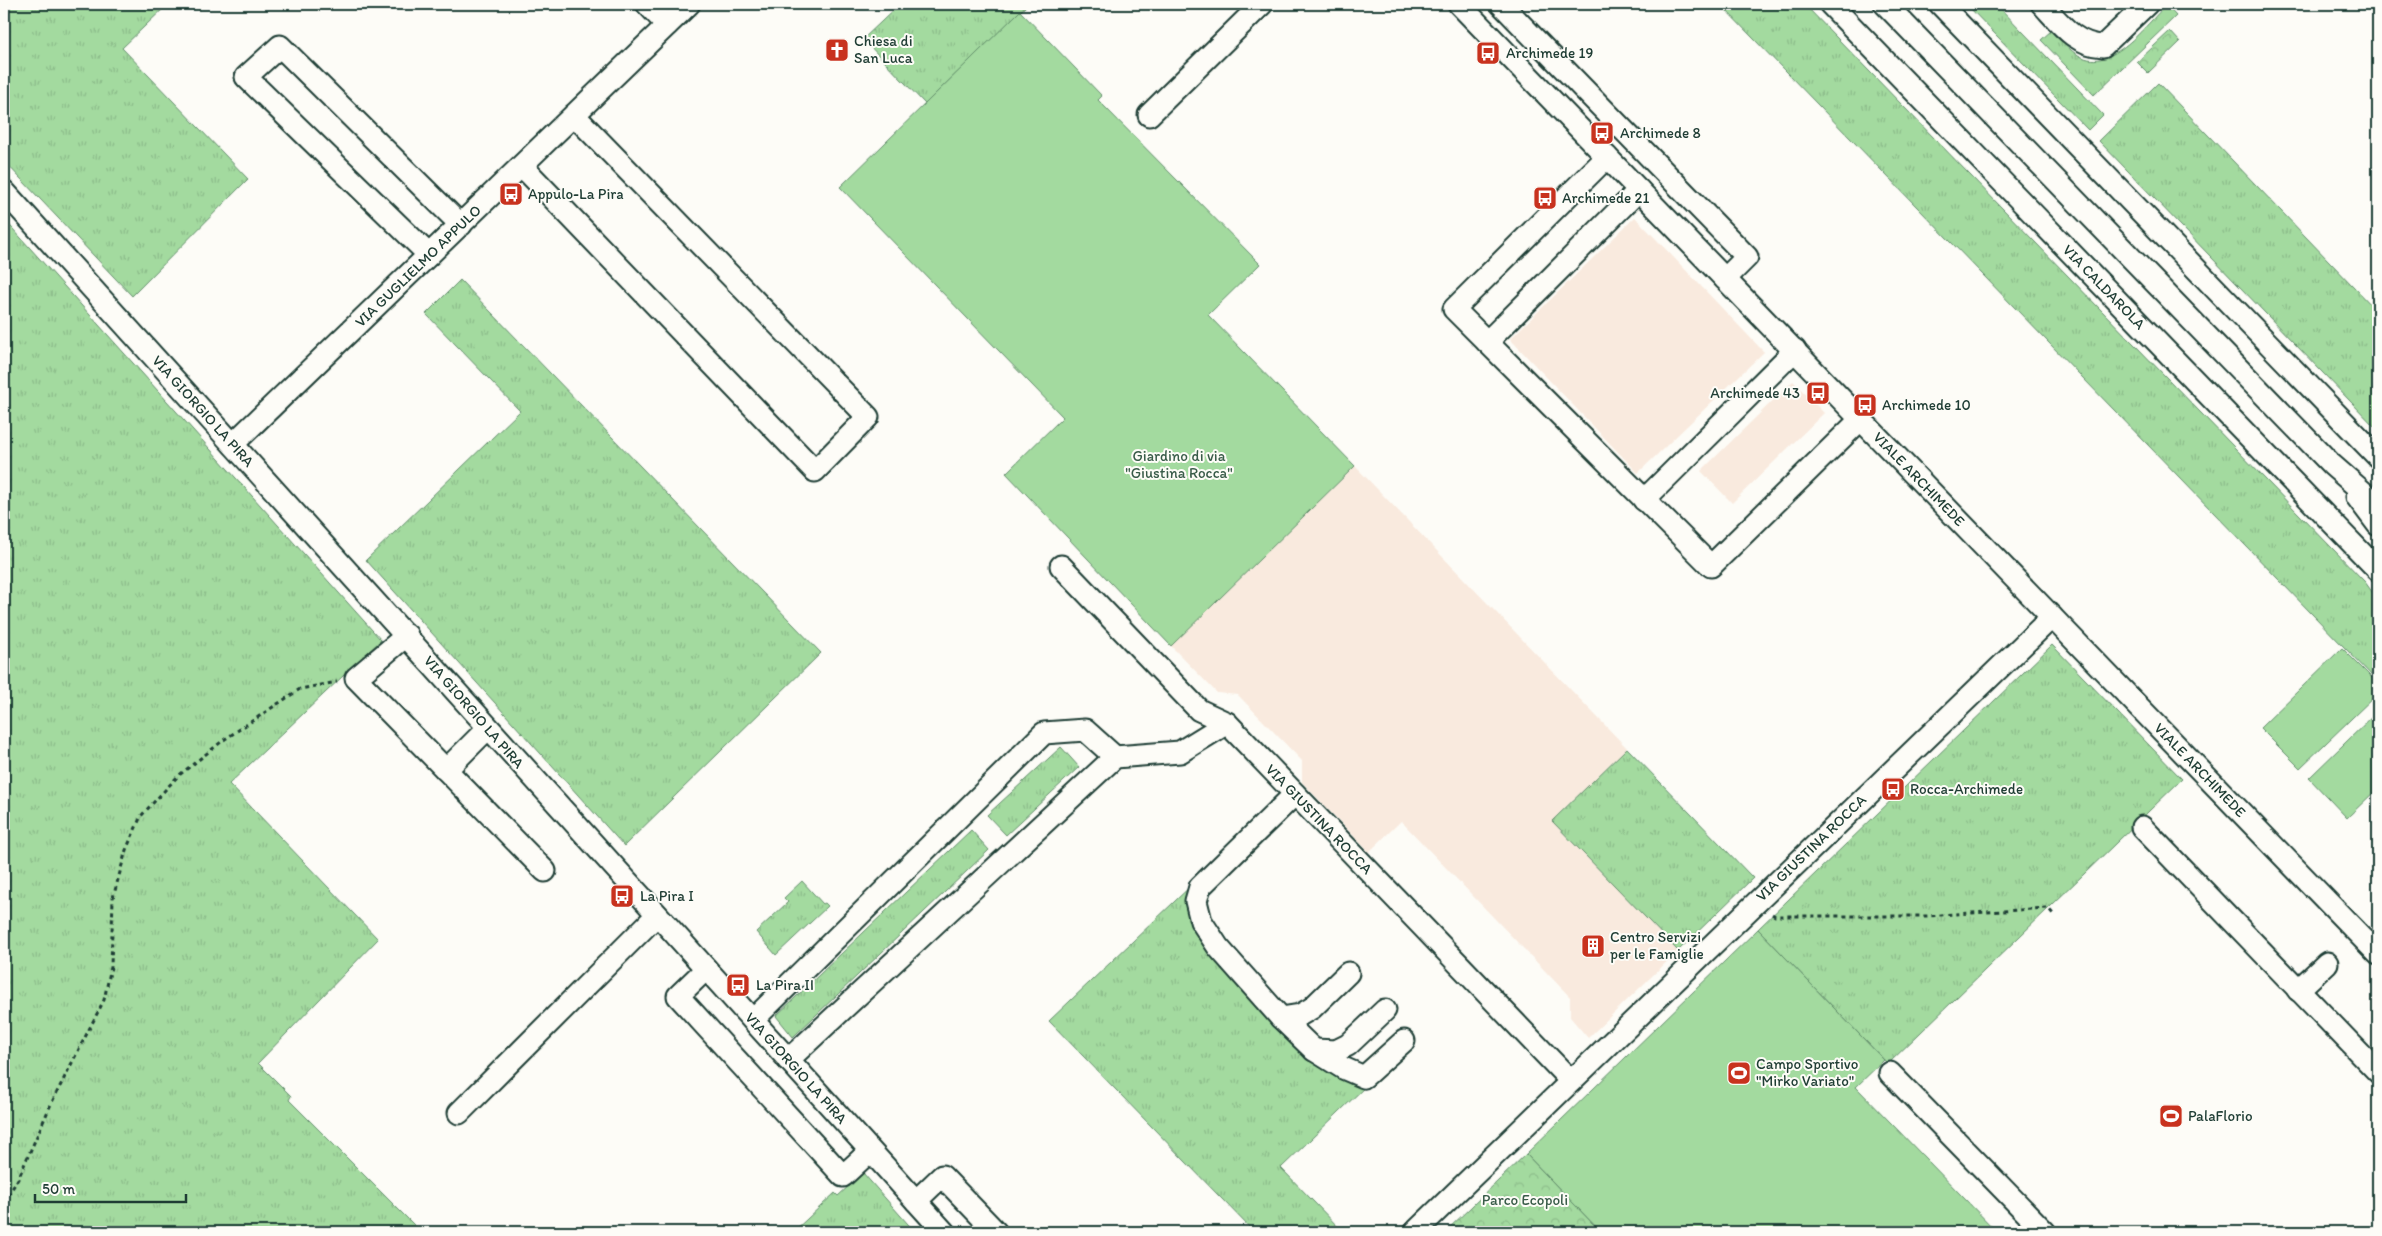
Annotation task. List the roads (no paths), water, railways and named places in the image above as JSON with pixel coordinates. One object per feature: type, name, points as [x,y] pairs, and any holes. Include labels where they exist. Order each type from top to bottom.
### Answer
[{"type":"street","points":[[647,4],[667,25]]},
{"type":"street","name":"VIA GUGLIELMO APPULO","points":[[233,444],[689,4]]},
{"type":"street","points":[[1149,115],[1262,4]]},
{"type":"street","name":"VIALE ARCHIMEDE","points":[[1459,4],[2378,954]]},
{"type":"street","name":"VIA CALDAROLA","points":[[1830,4],[2378,570]]},
{"type":"street","points":[[1885,4],[2332,465],[2378,505]]},
{"type":"street","points":[[1940,4],[2378,457]]},
{"type":"street","points":[[2042,4],[2077,40],[2091,46],[2103,46],[2147,4]]},
{"type":"street","points":[[1484,30],[1503,5],[1747,257],[1725,279]]},
{"type":"street","points":[[429,255],[246,77],[280,46],[461,224]]},
{"type":"street","points":[[522,166],[815,471],[868,416],[574,115]]},
{"type":"street","points":[[1607,157],[1454,309],[1711,566],[1861,419]]},
{"type":"street","points":[[1487,342],[1645,195],[1672,180]]},
{"type":"street","name":"VIA GIORGIO LA PIRA","points":[[4,191],[407,635],[488,729],[944,1232]]},
{"type":"street","points":[[1644,500],[1795,350]]},
{"type":"street","points":[[2332,465],[2378,525]]},
{"type":"street","name":"VIA GIUSTINA ROCCA","points":[[1061,566],[1199,710],[1227,723],[1571,1081]]},
{"type":"street","name":"VIA GIUSTINA ROCCA","points":[[1415,1232],[2052,617]]},
{"type":"street","points":[[407,635],[356,678],[545,871]]},
{"type":"street","points":[[788,1060],[1115,757],[1180,752],[1227,723]]},
{"type":"street","points":[[446,770],[488,729]]},
{"type":"street","points":[[752,1020],[1044,733],[1085,730],[1115,757]]},
{"type":"street","points":[[1295,794],[1200,887],[1196,901],[1201,921],[1218,947],[1281,1018],[1314,1050],[1343,1068],[1364,1077],[1404,1041]]},
{"type":"street","points":[[2142,827],[2378,1072]]},
{"type":"street","points":[[459,1113],[657,915]]},
{"type":"street","points":[[2298,990],[2327,963]]},
{"type":"street","points":[[706,969],[678,996],[684,1004],[842,1176],[870,1151]]},
{"type":"street","points":[[1281,1018],[1300,1015],[1312,1008],[1348,973]]},
{"type":"street","points":[[1314,1050],[1336,1051],[1348,1046],[1385,1010]]},
{"type":"street","points":[[1890,1073],[2045,1232]]},
{"type":"street","points":[[916,1202],[942,1176],[996,1232]]},
{"type":"place","name":"Chiesa di San Luca","points":[[837,50]]},
{"type":"place","name":"Archimede 19","points":[[1488,53]]},
{"type":"place","name":"Archimede 8","points":[[1602,133]]},
{"type":"place","name":"Appulo-La Pira","points":[[511,194]]},
{"type":"place","name":"Archimede 21","points":[[1545,198]]},
{"type":"place","name":"Archimede 43","points":[[1818,393]]},
{"type":"place","name":"Archimede 10","points":[[1865,405]]},
{"type":"place","name":"Rocca-Archimede","points":[[1893,789]]},
{"type":"place","name":"La Pira I","points":[[622,896]]},
{"type":"place","name":"Centro Servizi per le Famiglie","points":[[1593,946]]},
{"type":"place","name":"La Pira II","points":[[738,985]]},
{"type":"place","name":"Campo Sportivo \"Mirko Variato\"","points":[[1739,1073]]},
{"type":"place","name":"PalaFlorio","points":[[2171,1116]]},
{"type":"park label","name":"Giardino di via \"Giustina Rocca\"","points":[[1179,464]]},
{"type":"park label","name":"Parco Ecopoli","points":[[1525,1200]]}]
